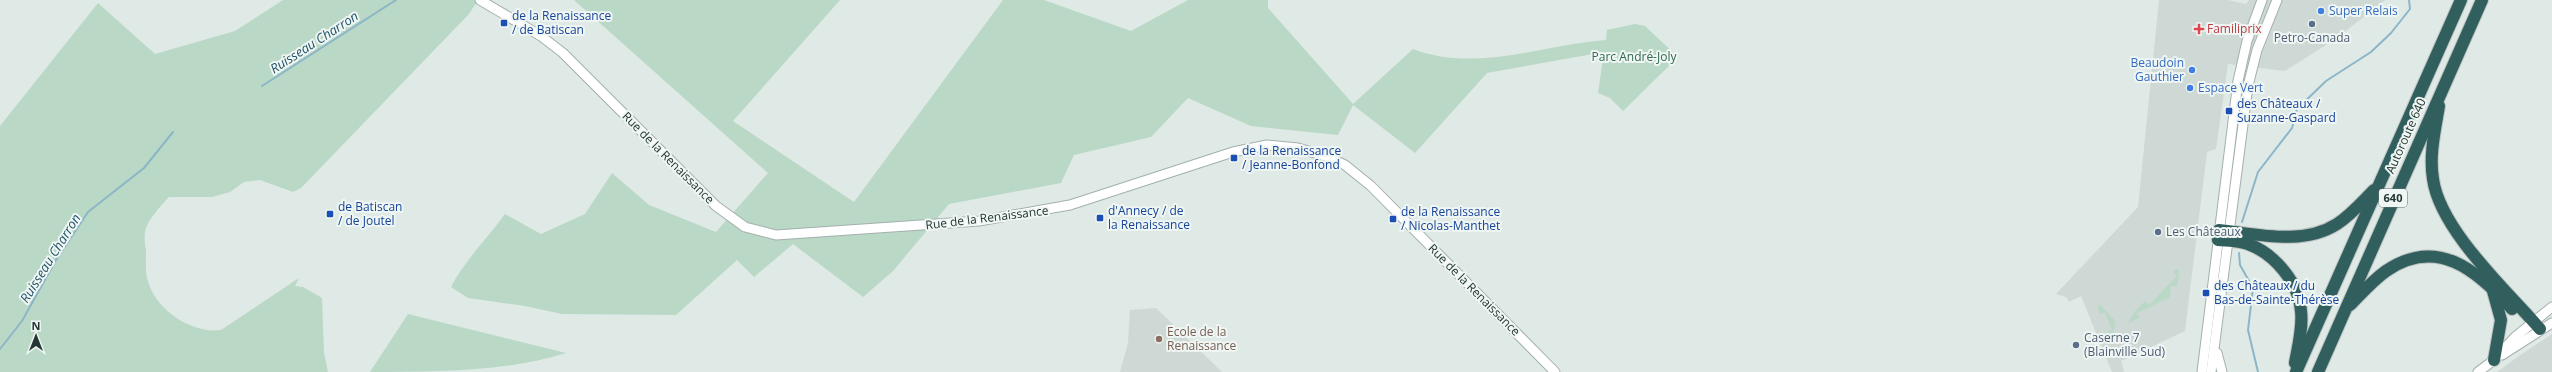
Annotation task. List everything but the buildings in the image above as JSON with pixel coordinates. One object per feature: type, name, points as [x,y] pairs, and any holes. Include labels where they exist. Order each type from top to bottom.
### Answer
[{"type":"highway","name":"Autoroute 640","points":[[2295,372],[2461,0]]},
{"type":"highway","name":"Autoroute 640","points":[[2318,372],[2442,87],[2482,0]]},
{"type":"highway","points":[[2442,87],[2432,160],[2433,180],[2438,199],[2454,229],[2534,328]]},
{"type":"highway","points":[[2224,236],[2296,237],[2320,233],[2346,218],[2378,186]]},
{"type":"highway","points":[[2224,236],[2247,244],[2264,253],[2276,262],[2293,285],[2300,305],[2302,319],[2295,372]]},
{"type":"highway","points":[[2345,310],[2385,272],[2402,262],[2420,257],[2440,258],[2460,263],[2480,277],[2534,328]]},
{"type":"highway","points":[[2493,290],[2501,320],[2494,360]]},
{"type":"street","name":"Rue de la Renaissance","points":[[480,0],[551,43],[721,210],[745,227],[767,234],[896,228],[1017,216],[1088,201],[1228,154],[1256,147],[1291,146],[1322,154],[1345,165],[1371,186],[1555,372]]},
{"type":"street","points":[[2211,372],[2216,342],[2224,236],[2240,71],[2247,41],[2262,0]]},
{"type":"street","points":[[2202,372],[2250,78],[2257,50],[2277,0]]},
{"type":"street","points":[[2478,372],[2534,328],[2552,307]]},
{"type":"street","points":[[2534,328],[2552,323]]},
{"type":"street","points":[[2216,342],[2217,359],[2222,372]]},
{"type":"shaded area","points":[[2159,0],[2228,0],[2246,4],[2249,0],[2385,0],[2337,38],[2285,71],[2228,64],[2216,149],[2207,152],[2185,331],[2121,361],[2124,372],[2112,372],[2081,296],[2069,302],[2066,297],[2056,294],[2138,207]]},
{"type":"shaded area","name":"Ecole de la Renaissance","points":[[1156,308],[1222,372],[1120,372],[1128,343],[1130,310]]},
{"type":"shaded area","points":[[2552,334],[2552,372],[2497,372],[2519,356]]},
{"type":"green space","points":[[283,0],[478,0],[469,14],[301,188],[293,192],[260,180],[244,182],[230,192],[212,197],[169,197],[155,213],[146,227],[146,271],[151,289],[157,300],[175,317],[198,328],[221,330],[299,278],[295,286],[303,287],[322,298],[324,353],[328,372],[0,372],[0,126],[98,3],[155,54],[235,31]]},
{"type":"green space","name":"Parc André-Joly","points":[[574,0],[840,0],[733,121],[854,202],[1003,0],[1044,0],[1131,31],[1188,0],[1268,0],[1268,8],[1353,104],[1413,49],[1436,56],[1484,58],[1606,40],[1607,30],[1635,24],[1645,26],[1678,57],[1623,111],[1610,98],[1598,93],[1604,52],[1487,73],[1415,153],[1353,105],[1338,135],[1251,126],[1188,98],[1151,137],[1074,155],[1061,183],[949,204],[893,271],[863,297],[793,244],[754,277],[737,260],[676,315],[562,314],[525,306],[468,298],[451,287],[469,259],[505,214],[541,234],[585,214],[612,173],[649,205],[716,232],[768,173]]},
{"type":"green space","points":[[2177,269],[2179,270],[2177,286],[2171,286],[2170,297],[2137,313],[2139,318],[2128,323],[2135,311],[2145,301],[2149,305],[2177,276],[2173,272]]},
{"type":"green space","points":[[2100,305],[2116,322],[2111,338],[2107,332],[2112,330],[2105,312],[2100,314],[2097,307]]},
{"type":"green space","points":[[408,314],[566,353],[519,364],[470,370],[370,372]]},
{"type":"waterway","name":"Ruisseau Charron","points":[[262,86],[396,0]]},
{"type":"waterway","points":[[2242,222],[2258,172],[2292,128],[2297,109],[2326,81],[2371,52],[2391,33],[2410,9],[2409,0]]},
{"type":"waterway","name":"Ruisseau Charron","points":[[0,349],[22,321],[56,260],[88,212],[144,168],[173,132]]},
{"type":"waterway","points":[[2239,253],[2240,265],[2253,288],[2248,330],[2258,372]]},
{"type":"place","name":"Super Relais","points":[[2321,11]]},
{"type":"place","name":"de la Renaissance / de Batiscan","points":[[504,23]]},
{"type":"place","name":"Petro-Canada","points":[[2312,24]]},
{"type":"place","name":"Familiprix","points":[[2199,29]]},
{"type":"place","name":"Beaudoin Gauthier","points":[[2192,70]]},
{"type":"place","name":"Espace Vert","points":[[2190,88]]},
{"type":"place","name":"des Châteaux / Suzanne-Gaspard","points":[[2229,111]]},
{"type":"place","name":"de la Renaissance / Jeanne-Bonfond","points":[[1234,158]]},
{"type":"place","name":"de Batiscan / de Joutel","points":[[330,214]]},
{"type":"place","name":"d'Annecy / de la Renaissance","points":[[1100,218]]},
{"type":"place","name":"de la Renaissance / Nicolas-Manthet","points":[[1393,219]]},
{"type":"place","name":"Les Châteaux","points":[[2158,232]]},
{"type":"place","name":"des Châteaux / du Bas-de-Sainte-Thérèse","points":[[2206,293]]},
{"type":"place","name":"Ecole de la Renaissance","points":[[1159,339]]},
{"type":"place","name":"Caserne 7 (Blainville Sud)","points":[[2076,345]]}]
